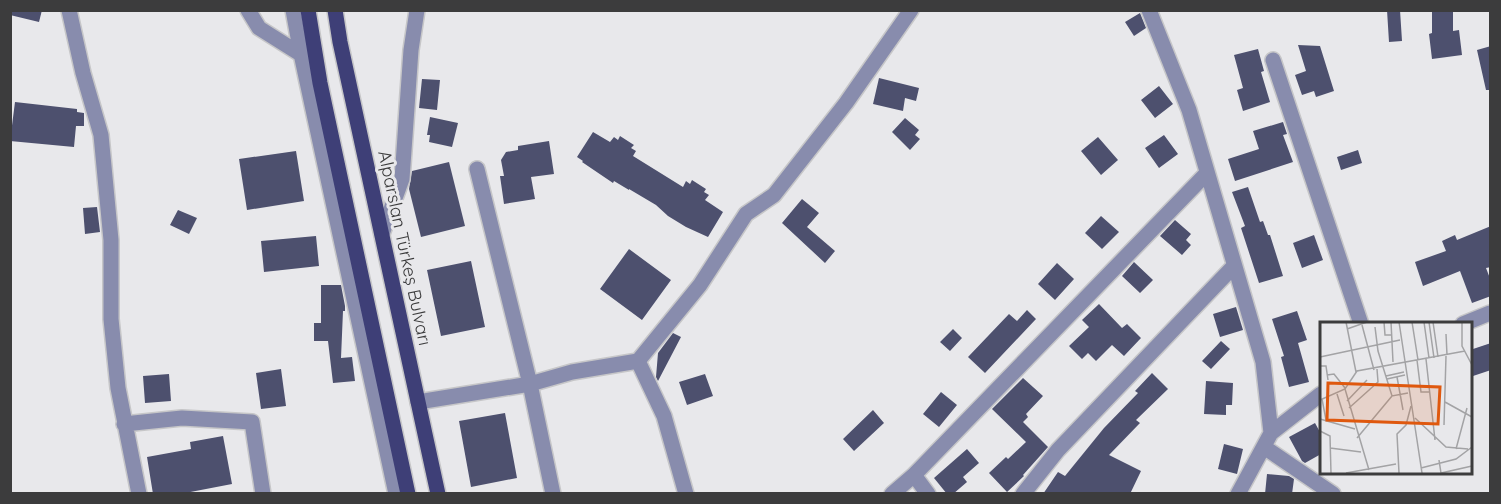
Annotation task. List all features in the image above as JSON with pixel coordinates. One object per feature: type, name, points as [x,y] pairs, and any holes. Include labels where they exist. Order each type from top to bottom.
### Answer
[{"type":"main road","points":[[308,10],[317,67],[408,494]]},
{"type":"main road","name":"Alparslan Türkeş Bulvarı","points":[[335,10],[438,494]]},
{"type":"street","points":[[69,10],[83,74],[101,135],[111,240],[111,319],[118,388],[139,494]]},
{"type":"street","points":[[248,10],[259,28],[301,54],[317,67]]},
{"type":"street","points":[[293,10],[396,494]]},
{"type":"street","points":[[382,234],[402,179],[411,50],[417,10]]},
{"type":"street","points":[[418,402],[530,384],[573,372],[638,361],[700,285],[746,214],[774,195],[839,112],[910,10]]},
{"type":"street","points":[[1149,10],[1189,110],[1263,362],[1271,433]]},
{"type":"street","points":[[1273,60],[1360,322]]},
{"type":"street","points":[[477,168],[530,384],[553,494]]},
{"type":"street","points":[[892,494],[914,475],[1207,173]]},
{"type":"street","points":[[1023,494],[1058,450],[1234,266]]},
{"type":"street","points":[[1468,322],[1491,313]]},
{"type":"street","points":[[638,361],[664,416],[686,494]]},
{"type":"street","points":[[1238,494],[1271,433],[1320,395]]},
{"type":"street","points":[[124,424],[182,418],[252,422],[263,494]]},
{"type":"street","points":[[1264,447],[1333,494]]},
{"type":"street","points":[[914,475],[928,494]]},
{"type":"building","points":[[10,10],[42,10],[39,22],[10,15]]},
{"type":"building","points":[[1387,10],[1400,10],[1402,41],[1389,42]]},
{"type":"building","points":[[1432,10],[1453,10],[1453,31],[1459,30],[1462,55],[1432,59],[1429,34],[1432,33]]},
{"type":"building","points":[[1140,13],[1146,28],[1134,36],[1125,22]]},
{"type":"building","points":[[1298,45],[1320,46],[1334,91],[1316,97],[1314,91],[1302,95],[1295,75],[1306,71]]},
{"type":"building","points":[[1491,46],[1491,90],[1486,90],[1477,50]]},
{"type":"building","points":[[1258,49],[1264,71],[1261,72],[1270,102],[1243,111],[1237,90],[1243,88],[1234,55]]},
{"type":"building","points":[[879,78],[919,88],[916,101],[905,98],[903,111],[873,104]]},
{"type":"building","points":[[422,79],[440,80],[437,110],[419,108]]},
{"type":"building","points":[[1159,86],[1173,104],[1155,118],[1141,100]]},
{"type":"building","points":[[15,102],[77,109],[77,112],[84,113],[84,126],[76,126],[74,147],[10,141]]},
{"type":"building","points":[[430,117],[458,123],[452,147],[429,142],[430,135],[427,135]]},
{"type":"building","points":[[905,118],[919,130],[915,135],[920,139],[910,150],[892,132]]},
{"type":"building","points":[[1283,122],[1287,134],[1283,135],[1293,162],[1235,181],[1228,159],[1259,149],[1253,131]]},
{"type":"building","points":[[593,132],[610,142],[614,137],[618,140],[620,136],[634,145],[631,148],[636,151],[633,156],[683,187],[686,181],[690,184],[692,180],[706,189],[704,192],[709,195],[705,200],[723,212],[708,237],[686,227],[656,205],[614,181],[613,183],[582,162],[577,157]]},
{"type":"building","points":[[1164,135],[1178,154],[1159,168],[1145,148]]},
{"type":"building","points":[[1098,137],[1118,160],[1101,175],[1081,151]]},
{"type":"building","points":[[549,141],[554,174],[531,177],[535,199],[504,204],[500,176],[504,176],[501,160],[506,152],[518,150],[518,146]]},
{"type":"building","points":[[1358,150],[1362,163],[1341,170],[1337,157]]},
{"type":"building","points":[[296,151],[304,201],[247,210],[239,159]]},
{"type":"building","points":[[449,162],[465,226],[421,237],[409,189],[412,171]]},
{"type":"building","points":[[1248,187],[1260,222],[1263,221],[1270,235],[1283,276],[1259,283],[1241,228],[1245,226],[1232,192]]},
{"type":"building","points":[[802,199],[819,213],[807,227],[835,251],[825,263],[782,223]]},
{"type":"building","points":[[97,207],[100,232],[85,234],[83,208]]},
{"type":"building","points":[[178,210],[197,218],[189,234],[170,225]]},
{"type":"building","points":[[1101,216],[1119,232],[1102,249],[1085,233]]},
{"type":"building","points":[[1175,220],[1191,234],[1186,240],[1191,245],[1182,255],[1160,236]]},
{"type":"building","points":[[1491,226],[1491,267],[1486,268],[1491,281],[1491,296],[1472,303],[1460,271],[1423,286],[1415,262],[1446,251],[1442,241],[1455,235],[1457,240]]},
{"type":"building","points":[[1314,235],[1323,260],[1302,268],[1293,243]]},
{"type":"building","points":[[316,236],[319,266],[264,272],[261,241]]},
{"type":"building","points":[[629,249],[671,280],[642,320],[600,289]]},
{"type":"building","points":[[471,261],[485,327],[441,336],[427,270]]},
{"type":"building","points":[[1134,262],[1153,280],[1140,293],[1122,276]]},
{"type":"building","points":[[1057,263],[1074,279],[1055,300],[1038,284]]},
{"type":"building","points":[[321,285],[341,285],[345,311],[343,311],[341,358],[352,357],[355,381],[333,383],[328,341],[314,341],[314,323],[321,323]]},
{"type":"building","points":[[1099,304],[1122,328],[1127,324],[1141,338],[1124,356],[1112,345],[1096,361],[1088,353],[1082,359],[1069,346],[1089,327],[1082,320]]},
{"type":"building","points":[[1236,307],[1243,330],[1220,337],[1213,314]]},
{"type":"building","points":[[1027,310],[1036,319],[985,373],[968,357],[1009,314],[1017,321]]},
{"type":"building","points":[[1297,311],[1307,340],[1298,343],[1309,382],[1289,387],[1281,357],[1284,356],[1272,319]]},
{"type":"building","points":[[953,329],[962,338],[950,351],[940,342]]},
{"type":"building","points":[[673,333],[681,337],[658,381],[656,377],[658,353]]},
{"type":"building","points":[[1221,341],[1230,349],[1211,369],[1202,361]]},
{"type":"building","points":[[1491,343],[1491,370],[1471,377],[1471,350]]},
{"type":"building","points":[[281,369],[286,406],[261,409],[256,373]]},
{"type":"building","points":[[1152,373],[1168,389],[1136,420],[1140,423],[1109,455],[1141,471],[1130,494],[1043,494],[1058,472],[1065,476],[1104,428],[1138,393],[1135,391]]},
{"type":"building","points":[[169,374],[171,401],[145,403],[143,376]]},
{"type":"building","points":[[705,374],[713,396],[687,405],[679,382]]},
{"type":"building","points":[[1023,378],[1043,396],[1026,414],[1028,417],[1023,422],[1048,447],[1007,492],[989,473],[1026,442],[992,409]]},
{"type":"building","points":[[1206,381],[1233,383],[1232,405],[1226,405],[1226,415],[1204,414]]},
{"type":"building","points":[[941,392],[957,405],[939,427],[923,414]]},
{"type":"building","points":[[873,410],[884,423],[854,451],[843,439]]},
{"type":"building","points":[[505,413],[517,478],[471,487],[459,421]]},
{"type":"building","points":[[1315,423],[1320,432],[1320,455],[1305,463],[1289,437]]},
{"type":"building","points":[[223,436],[232,484],[180,494],[153,494],[147,457],[191,449],[190,442]]},
{"type":"building","points":[[1224,444],[1243,449],[1237,474],[1218,469]]},
{"type":"building","points":[[967,449],[979,463],[963,477],[967,482],[953,494],[947,494],[934,478]]},
{"type":"building","points":[[1267,474],[1289,476],[1294,479],[1292,494],[1265,494]]}]
